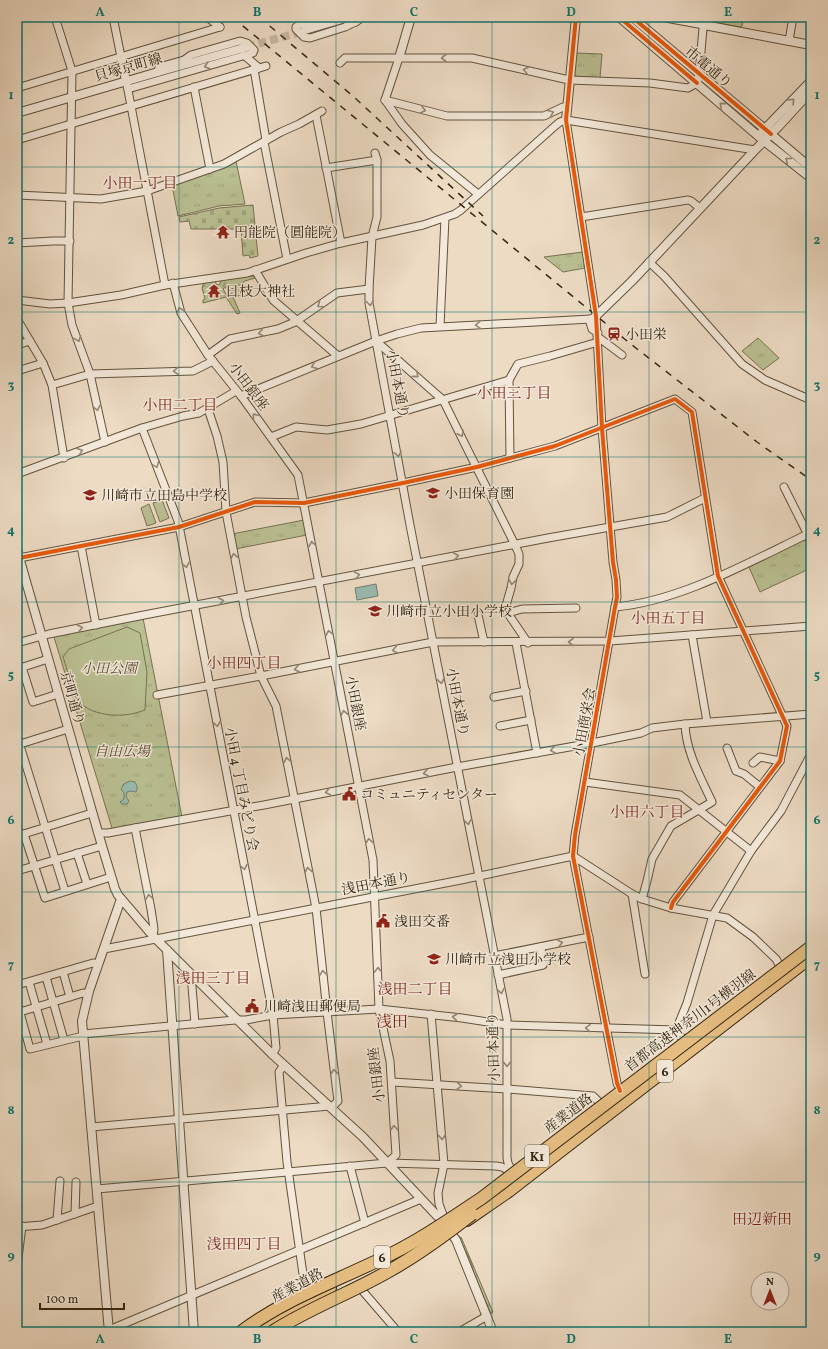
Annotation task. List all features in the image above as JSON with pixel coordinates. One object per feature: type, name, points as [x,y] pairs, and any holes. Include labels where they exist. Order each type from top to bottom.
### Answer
[{"type":"highway","name":"首都高速神奈川1号横羽線","points":[[241,1332],[263,1317],[303,1295],[382,1259],[443,1225],[500,1184],[811,946]]},
{"type":"highway","name":"首都高速神奈川1号横羽線","points":[[273,1332],[314,1308],[387,1272],[449,1232],[811,956]]},
{"type":"highway","points":[[253,1332],[274,1318],[394,1253],[423,1234]]},
{"type":"highway","points":[[273,1332],[306,1309],[432,1245]]},
{"type":"main road","name":"産業道路","points":[[246,1332],[275,1312],[381,1258],[423,1234],[481,1197],[602,1104],[687,1045],[780,967],[811,946]]},
{"type":"main road","name":"産業道路","points":[[273,1332],[361,1289],[389,1273],[451,1233],[520,1184],[811,956]]},
{"type":"street","points":[[56,17],[72,72],[68,303],[72,325],[90,374],[105,442]]},
{"type":"street","points":[[113,17],[122,57],[165,285]]},
{"type":"street","points":[[17,88],[220,27],[207,17]]},
{"type":"street","points":[[326,17],[299,25],[296,29],[304,37],[310,38],[345,27],[352,20]]},
{"type":"street","points":[[305,30],[362,17]]},
{"type":"street","points":[[385,100],[411,17]]},
{"type":"street","points":[[566,120],[566,107],[576,17]]},
{"type":"street","name":"市電通り","points":[[632,17],[811,168]]},
{"type":"street","points":[[660,17],[704,21],[811,45]]},
{"type":"street","points":[[789,41],[793,17]]},
{"type":"street","name":"市電通り","points":[[621,19],[761,138],[811,178]]},
{"type":"street","points":[[340,63],[345,58],[472,58],[569,80],[650,83],[688,88],[697,83],[704,21]]},
{"type":"street","points":[[127,85],[246,51],[260,68],[265,141],[287,259]]},
{"type":"street","name":"貝塚京町線","points":[[17,113],[72,97],[127,85],[158,72],[246,51]]},
{"type":"street","points":[[17,140],[194,87],[234,77],[260,68]]},
{"type":"street","points":[[768,132],[811,81]]},
{"type":"street","points":[[194,87],[210,169]]},
{"type":"street","points":[[17,474],[64,458],[142,428],[182,416],[199,413],[239,394],[397,334],[421,328],[440,326],[593,317],[649,262],[755,150],[761,138],[811,91]]},
{"type":"street","points":[[385,100],[447,116],[544,116],[566,107]]},
{"type":"street","points":[[385,100],[402,124],[430,155],[478,194]]},
{"type":"street","points":[[17,195],[101,199],[147,191],[224,164],[319,113],[326,168],[341,244]]},
{"type":"street","points":[[17,300],[50,304],[68,303],[121,295],[173,283],[237,274],[341,244],[423,226],[455,214],[461,210],[555,126],[566,120],[755,150]]},
{"type":"street","name":"小田商栄会","points":[[566,120],[581,217],[593,317],[598,337],[602,428],[617,598],[575,835],[573,856],[590,937],[617,1083],[620,1091]]},
{"type":"street","name":"小田本通り","points":[[326,168],[376,156],[377,217],[372,237],[369,303],[507,1025],[507,1158],[513,1173],[520,1184]]},
{"type":"street","points":[[581,217],[688,200],[700,208]]},
{"type":"street","points":[[440,326],[445,218]]},
{"type":"street","points":[[17,244],[70,241]]},
{"type":"street","points":[[649,262],[664,276],[742,364],[765,380],[811,400]]},
{"type":"street","points":[[254,270],[273,300],[338,356]]},
{"type":"street","name":"小田銀座","points":[[173,283],[181,313],[208,355],[239,394],[298,475],[373,860],[379,1009],[390,1061],[396,1155],[387,1163]]},
{"type":"street","points":[[208,355],[230,339],[278,329],[298,321],[338,293],[369,289]]},
{"type":"street","points":[[17,319],[44,363],[52,385],[64,458]]},
{"type":"street","points":[[510,458],[509,380],[518,364],[550,356],[598,337],[622,355]]},
{"type":"street","points":[[17,345],[30,341]]},
{"type":"street","points":[[376,341],[443,400],[477,467],[516,545],[519,554],[519,564],[513,577],[505,609],[528,643]]},
{"type":"street","points":[[52,385],[90,374],[193,371],[213,361]]},
{"type":"street","points":[[17,371],[44,363]]},
{"type":"street","points":[[271,437],[296,427],[332,430],[361,424],[509,380]]},
{"type":"street","points":[[18,559],[179,527],[255,502],[304,503],[477,467],[555,446],[675,399],[692,412],[718,576],[784,716],[787,726],[780,760],[670,908]]},
{"type":"street","points":[[91,1127],[330,1107],[338,1101],[316,908],[276,706],[261,676],[246,617],[226,512],[223,462],[217,436],[208,409]]},
{"type":"street","name":"小田 4 丁目みどり会","points":[[142,428],[179,527],[273,1016],[276,1048],[272,1054]]},
{"type":"street","points":[[784,488],[811,541]]},
{"type":"street","points":[[17,643],[42,636],[96,625],[667,517],[705,498]]},
{"type":"street","points":[[615,608],[633,606],[696,587],[808,534]]},
{"type":"street","points":[[81,546],[96,625]]},
{"type":"street","name":"京町通り","points":[[18,559],[20,574],[42,636],[111,877],[115,889],[121,899],[155,938],[191,974],[272,1054],[362,1137],[421,1199],[444,1220],[456,1240],[493,1332]]},
{"type":"street","points":[[508,613],[522,609],[576,608]]},
{"type":"street","points":[[478,615],[484,642]]},
{"type":"street","points":[[157,695],[434,642],[610,642],[811,626]]},
{"type":"street","points":[[692,636],[707,722]]},
{"type":"street","points":[[516,643],[526,691],[536,753]]},
{"type":"street","points":[[48,659],[20,668],[33,702],[58,694]]},
{"type":"street","points":[[494,697],[526,691]]},
{"type":"street","points":[[98,833],[108,833],[592,743],[641,733],[652,728],[811,714]]},
{"type":"street","points":[[500,726],[531,720]]},
{"type":"street","points":[[642,899],[648,881],[652,859],[671,826],[712,802],[693,762],[685,734],[685,724]]},
{"type":"street","points":[[18,744],[68,729]]},
{"type":"street","points":[[17,736],[18,744],[65,891]]},
{"type":"street","points":[[727,748],[736,771],[744,774],[760,787]]},
{"type":"street","points":[[676,1030],[687,1003],[713,915],[751,851],[781,811],[811,754]]},
{"type":"street","points":[[753,763],[760,757],[780,760]]},
{"type":"street","points":[[585,782],[680,795],[751,851]]},
{"type":"street","points":[[92,813],[21,835],[45,898],[111,877]]},
{"type":"street","points":[[135,828],[151,909],[155,938]]},
{"type":"street","points":[[17,871],[102,846]]},
{"type":"street","points":[[77,853],[87,884]]},
{"type":"street","points":[[573,856],[642,899],[670,908],[727,918],[754,938],[776,959],[786,977]]},
{"type":"street","name":"浅田本通り","points":[[104,949],[375,897],[573,856]]},
{"type":"street","points":[[632,894],[645,974]]},
{"type":"street","points":[[121,899],[88,994],[82,1021],[109,1331],[421,1199]]},
{"type":"street","points":[[494,956],[590,937]]},
{"type":"street","points":[[498,975],[543,965],[541,947]]},
{"type":"street","points":[[167,950],[194,1332]]},
{"type":"street","points":[[17,985],[93,963],[98,964]]},
{"type":"street","points":[[63,972],[70,996]]},
{"type":"street","points":[[191,974],[195,1024]]},
{"type":"street","points":[[46,977],[64,1040]]},
{"type":"street","points":[[29,982],[47,1044]]},
{"type":"street","points":[[20,1012],[70,996],[83,993],[88,994]]},
{"type":"street","points":[[17,1002],[30,1049],[83,1035],[246,1020],[273,1016],[379,1009],[431,1014],[507,1025],[676,1030]]},
{"type":"street","points":[[431,1014],[444,1164],[438,1192],[439,1204],[444,1220]]},
{"type":"street","points":[[676,1030],[687,1045]]},
{"type":"street","points":[[284,1065],[279,1072],[282,1110],[306,1295]]},
{"type":"street","points":[[392,1082],[438,1084],[593,1096],[602,1104]]},
{"type":"street","points":[[97,1189],[387,1163],[496,1166],[502,1167],[513,1173]]},
{"type":"street","points":[[350,1166],[365,1223]]},
{"type":"street","points":[[57,1220],[60,1181]]},
{"type":"street","points":[[75,1214],[76,1182]]},
{"type":"street","points":[[17,1266],[19,1226],[42,1225],[98,1206]]},
{"type":"street","points":[[361,1289],[398,1332]]},
{"type":"street","points":[[460,1332],[487,1316]]},
{"type":"green space","points":[[707,17],[744,17],[742,26],[740,27],[708,21]]},
{"type":"green space","points":[[575,53],[602,54],[600,78],[573,76]]},
{"type":"green space","points":[[236,161],[245,204],[219,206],[178,216],[172,185]]},
{"type":"green space","points":[[253,205],[258,256],[250,258],[249,255],[243,256],[241,229],[191,229],[189,221],[180,222],[179,217],[219,208]]},
{"type":"green space","points":[[583,252],[585,268],[563,272],[544,257]]},
{"type":"green space","points":[[254,276],[255,278],[245,281],[240,285],[223,289],[226,294],[232,293],[231,289],[237,287],[242,289],[242,295],[233,297],[240,313],[237,314],[226,297],[203,303],[203,300],[205,299],[202,288],[204,282],[215,280],[216,284],[218,285],[220,284],[221,279]]},
{"type":"green space","points":[[758,338],[779,358],[763,370],[742,351]]},
{"type":"green space","points":[[162,500],[169,518],[160,522],[153,503]]},
{"type":"green space","points":[[149,504],[156,523],[147,526],[141,508]]},
{"type":"green space","points":[[304,520],[307,535],[235,549],[232,534]]},
{"type":"green space","points":[[800,540],[807,541],[811,547],[811,568],[760,592],[748,565]]},
{"type":"green space","name":"小田公園","points":[[143,618],[182,817],[114,830],[112,828],[54,637],[55,634]]},
{"type":"green space","points":[[127,627],[140,633],[147,672],[145,710],[137,713],[120,715],[110,715],[93,711],[85,707],[76,698],[63,657],[69,649]]},
{"type":"green space","points":[[461,1237],[493,1312],[491,1314],[473,1272],[470,1259],[459,1238]]},
{"type":"water","points":[[376,584],[378,596],[357,600],[355,588]]},
{"type":"water","points":[[130,781],[135,782],[137,791],[127,792],[126,797],[129,801],[127,804],[122,804],[120,802],[124,799],[124,793],[121,789],[124,784]]},
{"type":"tunnel","points":[[247,47],[304,31]]},
{"type":"railway","points":[[232,17],[632,345],[757,442],[811,480]]},
{"type":"railway","points":[[259,17],[354,97],[483,216]]},
{"type":"cycle path","points":[[576,17],[566,120],[596,316],[602,428],[617,597],[575,835],[573,856],[617,1083],[620,1091]]},
{"type":"cycle path","points":[[619,17],[697,83]]},
{"type":"cycle path","points":[[632,17],[771,134]]},
{"type":"cycle path","points":[[19,558],[179,527],[255,502],[304,503],[477,467],[555,446],[675,399],[692,412],[718,576],[787,726],[780,761],[673,902],[671,908]]},
{"type":"place","name":"円能院（圓能院）","points":[[223,232]]},
{"type":"place","name":"日枝大神社","points":[[214,291]]},
{"type":"place","name":"小田栄","points":[[614,334]]},
{"type":"place","name":"小田保育園","points":[[433,493]]},
{"type":"place","name":"川崎市立田島中学校","points":[[90,495]]},
{"type":"place","name":"川崎市立小田小学校","points":[[375,611]]},
{"type":"place","name":"コミュニティセンター","points":[[349,794]]},
{"type":"place","name":"浅田交番","points":[[383,921]]},
{"type":"place","name":"川崎市立浅田小学校","points":[[434,959]]},
{"type":"place","name":"川崎浅田郵便局","points":[[252,1006]]},
{"type":"district","name":"小田一丁目","points":[[140,183]]},
{"type":"district","name":"小田三丁目","points":[[514,393]]},
{"type":"district","name":"小田二丁目","points":[[180,405]]},
{"type":"district","name":"小田五丁目","points":[[668,618]]},
{"type":"district","name":"小田四丁目","points":[[244,663]]},
{"type":"district","name":"小田六丁目","points":[[647,812]]},
{"type":"district","name":"浅田三丁目","points":[[213,978]]},
{"type":"district","name":"浅田二丁目","points":[[415,989]]},
{"type":"district","name":"浅田","points":[[392,1021]]},
{"type":"district","name":"田辺新田","points":[[762,1219]]},
{"type":"district","name":"浅田四丁目","points":[[244,1244]]},
{"type":"park label","name":"自由広場","points":[[122,751]]}]
